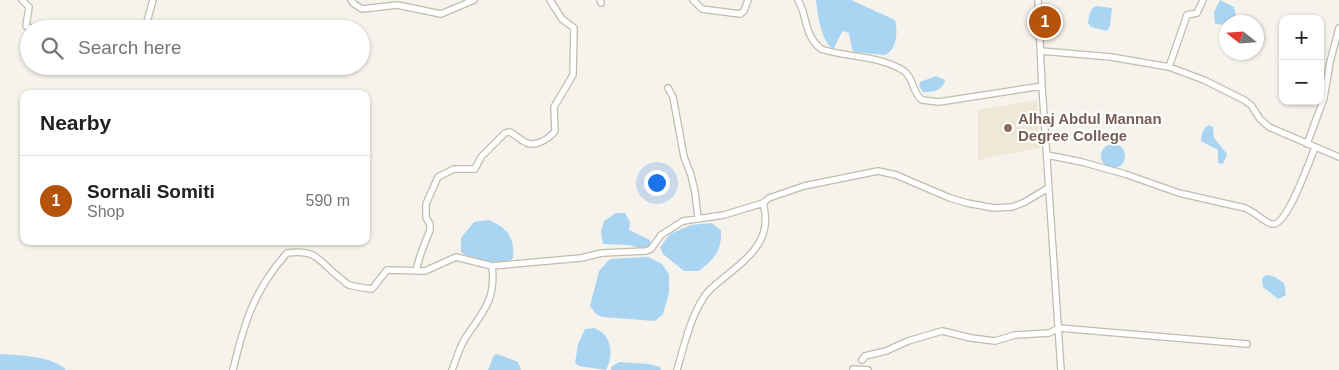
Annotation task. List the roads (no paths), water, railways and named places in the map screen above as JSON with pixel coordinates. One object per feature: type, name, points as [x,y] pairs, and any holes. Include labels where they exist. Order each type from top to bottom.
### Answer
[{"type":"street","points":[[22,0],[29,7],[27,20]]},
{"type":"street","points":[[147,20],[153,0]]},
{"type":"street","points":[[351,0],[362,9],[397,5],[441,14],[474,0]]},
{"type":"street","points":[[416,270],[420,253],[430,230],[430,224],[426,218],[426,204],[438,177],[454,169],[476,170],[480,158],[505,133],[510,132],[527,144],[532,144],[546,139],[555,131],[554,107],[573,75],[574,28],[562,19],[550,0]]},
{"type":"street","points":[[693,0],[702,9],[740,14],[744,11],[748,0]]},
{"type":"street","points":[[798,0],[807,31],[816,45],[821,49],[894,66],[909,76],[916,94],[922,100],[939,102],[1042,86]]},
{"type":"street","points":[[1038,0],[1048,188],[1061,370]]},
{"type":"street","points":[[1169,67],[1187,15],[1196,13],[1203,0]]},
{"type":"street","points":[[1307,144],[1324,98],[1330,62],[1339,28]]},
{"type":"street","points":[[1041,51],[1111,57],[1169,67],[1204,80],[1244,100],[1251,105],[1260,119],[1269,127],[1339,157]]},
{"type":"street","points":[[668,88],[673,97],[684,157],[695,192],[698,218]]},
{"type":"street","points":[[1047,155],[1082,162],[1179,193],[1245,208],[1254,211],[1270,224],[1275,224],[1280,222],[1288,211],[1315,148]]},
{"type":"street","points":[[233,370],[247,315],[260,290],[286,254],[302,252],[311,254],[321,260],[348,285],[372,289],[387,270],[425,271],[447,260],[456,258],[492,266],[580,258],[602,253],[646,251],[651,249],[660,235],[683,221],[724,215],[763,203],[770,198],[804,186],[878,171],[896,175],[950,198],[994,208],[1012,208],[1048,188]]},
{"type":"street","points":[[677,370],[698,307],[705,296],[709,290],[754,252],[763,234],[767,219],[763,203]]},
{"type":"street","points":[[452,370],[468,334],[473,329],[492,296],[492,266]]},
{"type":"street","points":[[862,360],[865,356],[886,351],[908,341],[942,331],[995,341],[1015,335],[1049,333],[1059,328],[1247,344]]},
{"type":"street","points":[[852,369],[868,370]]},
{"type":"water","points":[[816,0],[851,0],[895,20],[896,34],[892,49],[885,55],[854,52],[849,33],[843,31],[833,49],[822,33]]},
{"type":"water","points":[[1220,0],[1234,7],[1236,15],[1219,15],[1219,24],[1215,24],[1214,12]]},
{"type":"water","points":[[1096,6],[1112,8],[1110,26],[1107,31],[1091,27],[1088,23],[1091,11]]},
{"type":"water","points":[[936,76],[945,80],[942,86],[930,92],[923,92],[919,86],[920,82]]},
{"type":"water","points":[[1209,125],[1213,127],[1214,138],[1227,154],[1223,164],[1218,163],[1218,150],[1201,141],[1205,128]]},
{"type":"water","points":[[1113,144],[1121,148],[1125,156],[1121,164],[1113,168],[1105,164],[1101,156],[1105,148]]},
{"type":"water","points":[[616,213],[625,213],[630,222],[629,230],[650,240],[650,245],[642,249],[629,245],[603,244],[601,232],[604,221]]},
{"type":"water","points":[[489,220],[501,226],[511,239],[513,258],[511,260],[485,261],[467,256],[461,252],[461,238],[474,222]]},
{"type":"water","points":[[711,223],[721,230],[720,244],[713,258],[699,271],[684,271],[663,254],[660,247],[670,234],[691,225]]},
{"type":"water","points":[[648,257],[662,264],[669,274],[669,293],[663,314],[655,321],[602,317],[596,314],[590,306],[599,271],[610,259]]},
{"type":"water","points":[[1268,275],[1284,283],[1286,295],[1278,299],[1263,287],[1262,280],[1264,276]]},
{"type":"water","points":[[594,328],[605,335],[610,346],[609,364],[606,370],[579,366],[575,363],[578,344],[585,329]]},
{"type":"water","points":[[0,354],[44,359],[60,365],[66,370],[0,370]]},
{"type":"water","points":[[497,354],[518,362],[521,370],[488,370],[494,355]]},
{"type":"water","points":[[619,362],[648,364],[660,367],[661,370],[611,370],[611,367]]},
{"type":"place","name":"Sornali Somiti","points":[[1045,22]]},
{"type":"place","name":"Alhaj Abdul Mannan Degree College","points":[[1008,128]]}]
